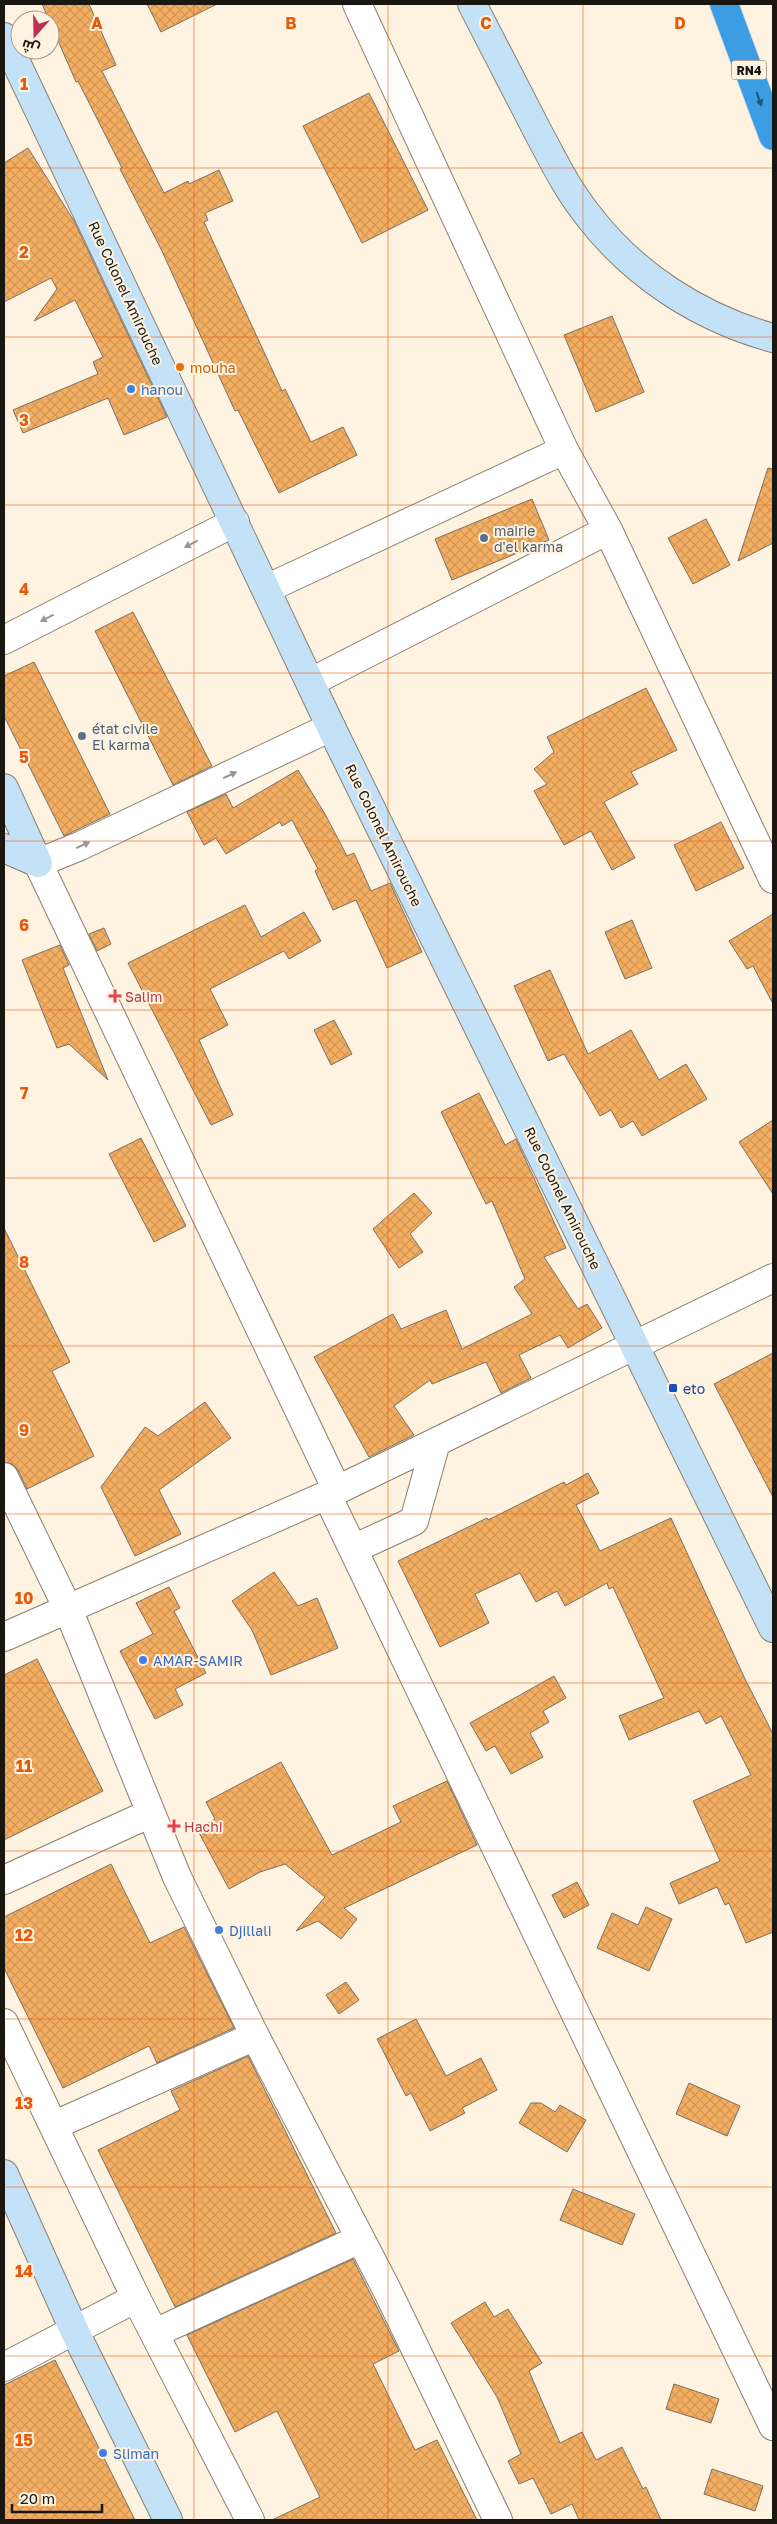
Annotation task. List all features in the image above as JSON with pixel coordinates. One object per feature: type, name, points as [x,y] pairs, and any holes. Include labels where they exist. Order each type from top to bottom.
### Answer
[{"type":"highway","name":"RN4","points":[[724,4],[773,136]]},
{"type":"street","points":[[357,4],[564,450],[608,530],[773,879]]},
{"type":"street","points":[[472,4],[559,171],[586,214],[620,251],[658,285],[704,313],[752,332],[773,338]]},
{"type":"street","name":"Rue Colonel Amirouche","points":[[4,37],[331,727],[636,1344],[773,1628]]},
{"type":"street","points":[[266,589],[564,450]]},
{"type":"street","points":[[4,640],[235,522]]},
{"type":"street","points":[[311,682],[608,530]]},
{"type":"street","points":[[4,848],[38,863],[80,846],[331,727]]},
{"type":"street","points":[[4,788],[332,1493],[353,1549],[773,2426]]},
{"type":"street","points":[[4,1637],[332,1493],[773,1278]]},
{"type":"street","points":[[353,1549],[414,1521],[436,1442]]},
{"type":"street","points":[[4,1477],[68,1609],[177,1877],[255,2036],[360,2239],[498,2520]]},
{"type":"street","points":[[4,1880],[151,1813]]},
{"type":"street","points":[[4,2022],[55,2125],[136,2298],[250,2520]]},
{"type":"street","points":[[55,2125],[255,2036]]},
{"type":"street","points":[[4,2174],[75,2332],[168,2520]]},
{"type":"street","points":[[155,2333],[360,2239]]},
{"type":"street","points":[[4,2367],[75,2332],[136,2298]]},
{"type":"building","points":[[42,4],[89,4],[116,65],[102,71],[164,193],[188,181],[189,184],[219,170],[233,201],[205,213],[208,220],[204,222],[282,391],[285,389],[311,442],[343,427],[357,455],[279,493],[238,410],[235,411],[161,249],[120,169],[122,168],[78,81],[76,82],[60,45],[60,10],[45,10]]},
{"type":"building","points":[[147,4],[217,4],[161,32]]},
{"type":"building","points":[[369,93],[428,210],[362,243],[303,126]]},
{"type":"building","points":[[28,148],[74,221],[167,417],[124,435],[108,398],[23,433],[13,410],[98,374],[93,362],[103,357],[75,300],[34,321],[57,289],[51,278],[4,302],[4,163]]},
{"type":"building","points":[[612,316],[644,392],[596,412],[564,335]]},
{"type":"building","points":[[768,468],[773,469],[773,543],[738,561]]},
{"type":"building","points":[[532,499],[549,540],[452,580],[435,539]]},
{"type":"building","points":[[706,519],[730,565],[693,584],[668,538]]},
{"type":"building","points":[[133,612],[212,766],[173,785],[95,631]]},
{"type":"building","points":[[34,662],[110,814],[64,836],[4,716],[4,676]]},
{"type":"building","points":[[646,688],[677,750],[631,772],[638,784],[604,802],[635,858],[612,870],[591,831],[564,845],[534,791],[547,784],[534,769],[554,752],[547,737]]},
{"type":"building","points":[[298,770],[325,814],[347,856],[354,853],[371,891],[390,883],[422,952],[387,968],[356,900],[333,910],[315,871],[318,869],[292,820],[282,826],[280,822],[226,854],[216,838],[204,845],[187,812],[226,794],[233,808]]},
{"type":"building","points":[[721,822],[744,868],[696,891],[674,845]]},
{"type":"building","points":[[245,905],[261,937],[304,912],[321,941],[289,959],[284,951],[210,989],[228,1025],[199,1040],[233,1115],[211,1125],[128,963]]},
{"type":"building","points":[[773,914],[773,1004],[753,966],[747,969],[729,941]]},
{"type":"building","points":[[632,920],[652,968],[625,979],[605,932]]},
{"type":"building","points":[[104,928],[111,944],[97,951],[89,934]]},
{"type":"building","points":[[60,945],[69,965],[63,968],[108,1080],[69,1044],[57,1048],[22,960]]},
{"type":"building","points":[[550,970],[588,1054],[631,1030],[659,1080],[686,1064],[707,1099],[642,1136],[633,1121],[621,1128],[611,1110],[600,1116],[564,1054],[548,1061],[514,986]]},
{"type":"building","points":[[334,1020],[352,1054],[331,1065],[314,1030]]},
{"type":"building","points":[[479,1093],[505,1145],[516,1139],[566,1248],[544,1257],[578,1309],[587,1304],[602,1328],[568,1348],[560,1335],[519,1355],[531,1378],[501,1393],[486,1362],[432,1384],[430,1380],[394,1406],[414,1435],[369,1457],[314,1357],[393,1314],[401,1329],[446,1310],[462,1349],[532,1314],[514,1287],[525,1279],[492,1201],[486,1204],[441,1112]]},
{"type":"building","points":[[773,1120],[773,1194],[739,1142]]},
{"type":"building","points":[[141,1138],[186,1226],[154,1242],[109,1154]]},
{"type":"building","points":[[414,1193],[432,1213],[410,1234],[423,1252],[399,1268],[373,1229]]},
{"type":"building","points":[[4,1228],[70,1362],[52,1371],[94,1456],[27,1489],[18,1470],[12,1464],[4,1462]]},
{"type":"building","points":[[773,1353],[773,1497],[714,1384]]},
{"type":"building","points":[[205,1402],[231,1438],[159,1490],[181,1534],[135,1556],[101,1487],[145,1427],[158,1436]]},
{"type":"building","points":[[588,1473],[599,1493],[576,1505],[600,1551],[671,1518],[745,1679],[773,1734],[773,1932],[746,1943],[729,1903],[725,1905],[717,1887],[679,1904],[670,1883],[720,1861],[693,1801],[751,1775],[721,1716],[706,1724],[699,1711],[629,1740],[619,1716],[664,1698],[613,1587],[609,1589],[607,1583],[565,1606],[557,1591],[536,1602],[520,1573],[475,1594],[489,1623],[440,1647],[398,1561],[487,1518],[488,1520],[564,1482],[566,1485]]},
{"type":"building","points":[[274,1572],[298,1606],[317,1598],[338,1648],[271,1675],[252,1630],[232,1601]]},
{"type":"building","points":[[169,1587],[180,1608],[174,1611],[206,1673],[175,1689],[183,1705],[155,1719],[120,1651],[153,1634],[136,1603]]},
{"type":"building","points":[[37,1659],[103,1791],[4,1840],[4,1675]]},
{"type":"building","points":[[554,1676],[566,1698],[543,1711],[549,1722],[530,1733],[543,1757],[511,1774],[495,1746],[486,1751],[470,1723]]},
{"type":"building","points":[[281,1762],[332,1855],[401,1822],[393,1806],[447,1781],[477,1845],[344,1908],[357,1919],[341,1939],[318,1921],[296,1931],[325,1897],[285,1864],[260,1872],[229,1889],[197,1829],[215,1819],[206,1802]]},
{"type":"building","points":[[111,1864],[150,1943],[184,1927],[234,2028],[157,2063],[149,2046],[63,2088],[4,1968],[4,1917]]},
{"type":"building","points":[[577,1882],[589,1905],[564,1918],[552,1895]]},
{"type":"building","points":[[646,1907],[672,1919],[649,1971],[597,1948],[612,1913],[638,1925]]},
{"type":"building","points":[[346,1982],[359,2000],[339,2014],[326,1995]]},
{"type":"building","points":[[416,2019],[446,2076],[481,2058],[497,2090],[462,2108],[465,2113],[430,2131],[411,2093],[406,2096],[377,2039]]},
{"type":"building","points":[[248,2056],[336,2233],[175,2307],[98,2150],[180,2110],[171,2091]]},
{"type":"building","points":[[689,2083],[740,2106],[727,2136],[676,2114]]},
{"type":"building","points":[[531,2103],[541,2103],[555,2112],[560,2105],[586,2120],[567,2152],[519,2123]]},
{"type":"building","points":[[573,2189],[635,2214],[622,2245],[560,2220]]},
{"type":"building","points":[[353,2259],[399,2351],[373,2364],[415,2450],[437,2440],[477,2520],[272,2520],[320,2497],[277,2411],[235,2432],[187,2335]]},
{"type":"building","points":[[485,2302],[494,2317],[508,2309],[542,2363],[529,2371],[560,2443],[582,2432],[596,2460],[622,2447],[643,2489],[646,2487],[661,2520],[579,2520],[572,2504],[551,2514],[533,2478],[519,2484],[508,2461],[521,2454],[497,2397],[451,2323]]},
{"type":"building","points":[[55,2360],[135,2520],[4,2520],[4,2385]]},
{"type":"building","points":[[674,2384],[719,2399],[711,2423],[666,2409]]},
{"type":"building","points":[[712,2469],[763,2486],[755,2511],[704,2494]]},
{"type":"place","name":"mouha","points":[[180,367]]},
{"type":"place","name":"hanou","points":[[131,389]]},
{"type":"place","name":"mairie d'el karma","points":[[484,538]]},
{"type":"place","name":"état civile El karma","points":[[82,736]]},
{"type":"place","name":"Salim","points":[[115,996]]},
{"type":"place","name":"eto","points":[[673,1388]]},
{"type":"place","name":"AMAR-SAMIR","points":[[143,1660]]},
{"type":"place","name":"Hachi","points":[[174,1826]]},
{"type":"place","name":"Djillali","points":[[219,1930]]},
{"type":"place","name":"Sliman","points":[[103,2453]]}]
